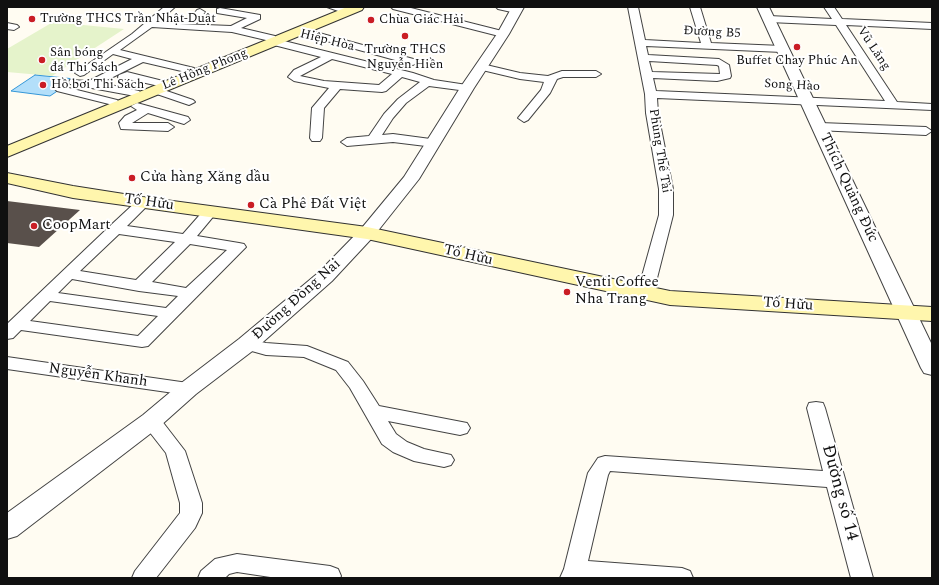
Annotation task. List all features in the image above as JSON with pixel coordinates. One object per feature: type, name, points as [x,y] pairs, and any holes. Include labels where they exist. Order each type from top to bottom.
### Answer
[{"type":"main road","name":"Lê Hồng Phong","points":[[157,87],[190,70],[301,31],[345,8]]},
{"type":"main road","name":"Lê Hồng Phong","points":[[7,145],[273,40],[345,8]]},
{"type":"main road","name":"Lê Hồng Phong","points":[[7,152],[124,99]]},
{"type":"main road","name":"Tố Hữu","points":[[7,178],[73,192],[143,203],[367,234],[645,294],[670,298],[932,314]]},
{"type":"street","points":[[170,7],[77,77],[147,109],[184,120]]},
{"type":"street","points":[[396,7],[503,34]]},
{"type":"street","points":[[414,12],[426,7]]},
{"type":"street","points":[[501,7],[517,9]]},
{"type":"street","name":"Phùng Thế Tài","points":[[633,7],[651,94],[652,113],[666,189],[667,208],[645,294]]},
{"type":"street","points":[[695,7],[707,46]]},
{"type":"street","name":"Vũ Lăng","points":[[829,7],[894,106]]},
{"type":"street","name":"Đường Đồng Nai","points":[[7,528],[151,422],[188,389],[247,344],[315,288],[367,234],[411,179],[467,88],[503,34],[517,9]]},
{"type":"street","points":[[219,11],[257,17],[232,29]]},
{"type":"street","points":[[153,21],[193,22],[200,12]]},
{"type":"street","points":[[766,13],[839,22],[932,26]]},
{"type":"street","name":"Thích Quảng Đức","points":[[766,13],[932,368]]},
{"type":"street","name":"Hiệp Hòa","points":[[153,21],[194,28],[208,27],[232,29],[330,56],[400,73],[427,82],[467,88]]},
{"type":"street","points":[[301,31],[413,62]]},
{"type":"street","name":"Đường B5","points":[[640,43],[782,49]]},
{"type":"street","points":[[110,51],[190,70]]},
{"type":"street","points":[[330,56],[298,72],[293,77],[304,81],[382,89],[400,73]]},
{"type":"street","points":[[92,84],[112,72],[142,58]]},
{"type":"street","points":[[643,58],[719,62],[724,65],[726,76],[718,78],[647,75]]},
{"type":"street","points":[[482,67],[520,76],[550,79],[562,74],[596,74]]},
{"type":"street","points":[[100,70],[112,72]]},
{"type":"street","points":[[122,77],[128,75],[189,102]]},
{"type":"street","points":[[524,118],[546,91],[550,79]]},
{"type":"street","points":[[373,140],[388,116],[402,101],[427,82]]},
{"type":"street","points":[[316,138],[318,108],[337,85]]},
{"type":"street","points":[[61,89],[124,99]]},
{"type":"street","name":"Song Hào","points":[[651,94],[932,108]]},
{"type":"street","points":[[908,106],[929,134]]},
{"type":"street","points":[[147,109],[129,118],[125,123],[125,126],[168,127]]},
{"type":"street","points":[[820,127],[929,134]]},
{"type":"street","points":[[347,142],[392,138],[434,143]]},
{"type":"street","points":[[12,329],[143,203]]},
{"type":"street","points":[[139,286],[186,240],[210,212]]},
{"type":"street","points":[[12,329],[142,342],[190,293],[239,247],[115,229]]},
{"type":"street","points":[[68,274],[190,293]]},
{"type":"street","points":[[46,296],[170,313]]},
{"type":"street","points":[[247,344],[266,350],[307,352],[342,366],[357,385],[389,439],[400,447],[421,456],[444,460]]},
{"type":"street","name":"Nguyễn Khanh","points":[[7,363],[188,389]]},
{"type":"street","name":"Đường số 14","points":[[816,408],[862,578]]},
{"type":"street","points":[[372,411],[460,428]]},
{"type":"street","points":[[144,578],[187,522],[191,514],[191,503],[175,451],[151,422]]},
{"type":"street","points":[[682,578],[573,574],[598,473],[605,463],[836,480]]},
{"type":"street","points":[[209,578],[224,566],[237,563],[330,576]]},
{"type":"green space","name":"Sân bóng đá Thi Sách","points":[[53,22],[124,29],[52,76],[7,72],[7,49]]},
{"type":"water","name":"Hồ bơi Thi Sách","points":[[35,75],[75,79],[50,96],[11,91]]},
{"type":"building","name":"CoopMart","points":[[7,201],[80,210],[39,247],[7,243]]},
{"type":"place","name":"Trường THCS Trần Nhật Duật","points":[[32,19]]},
{"type":"place","name":"Chùa Giác Hải","points":[[371,20]]},
{"type":"place","name":"Trường THCS Nguyễn Hiền","points":[[405,36]]},
{"type":"place","name":"Buffet Chay Phúc An","points":[[797,47]]},
{"type":"place","name":"Sân bóng đá Thi Sách","points":[[42,60]]},
{"type":"place","name":"Hồ bơi Thi Sách","points":[[43,85]]},
{"type":"place","name":"Cửa hàng Xăng dầu","points":[[132,178]]},
{"type":"place","name":"Cà Phê Đất Việt","points":[[251,205]]},
{"type":"place","name":"CoopMart","points":[[34,226]]},
{"type":"place","name":"Venti Coffee Nha Trang","points":[[567,292]]}]
